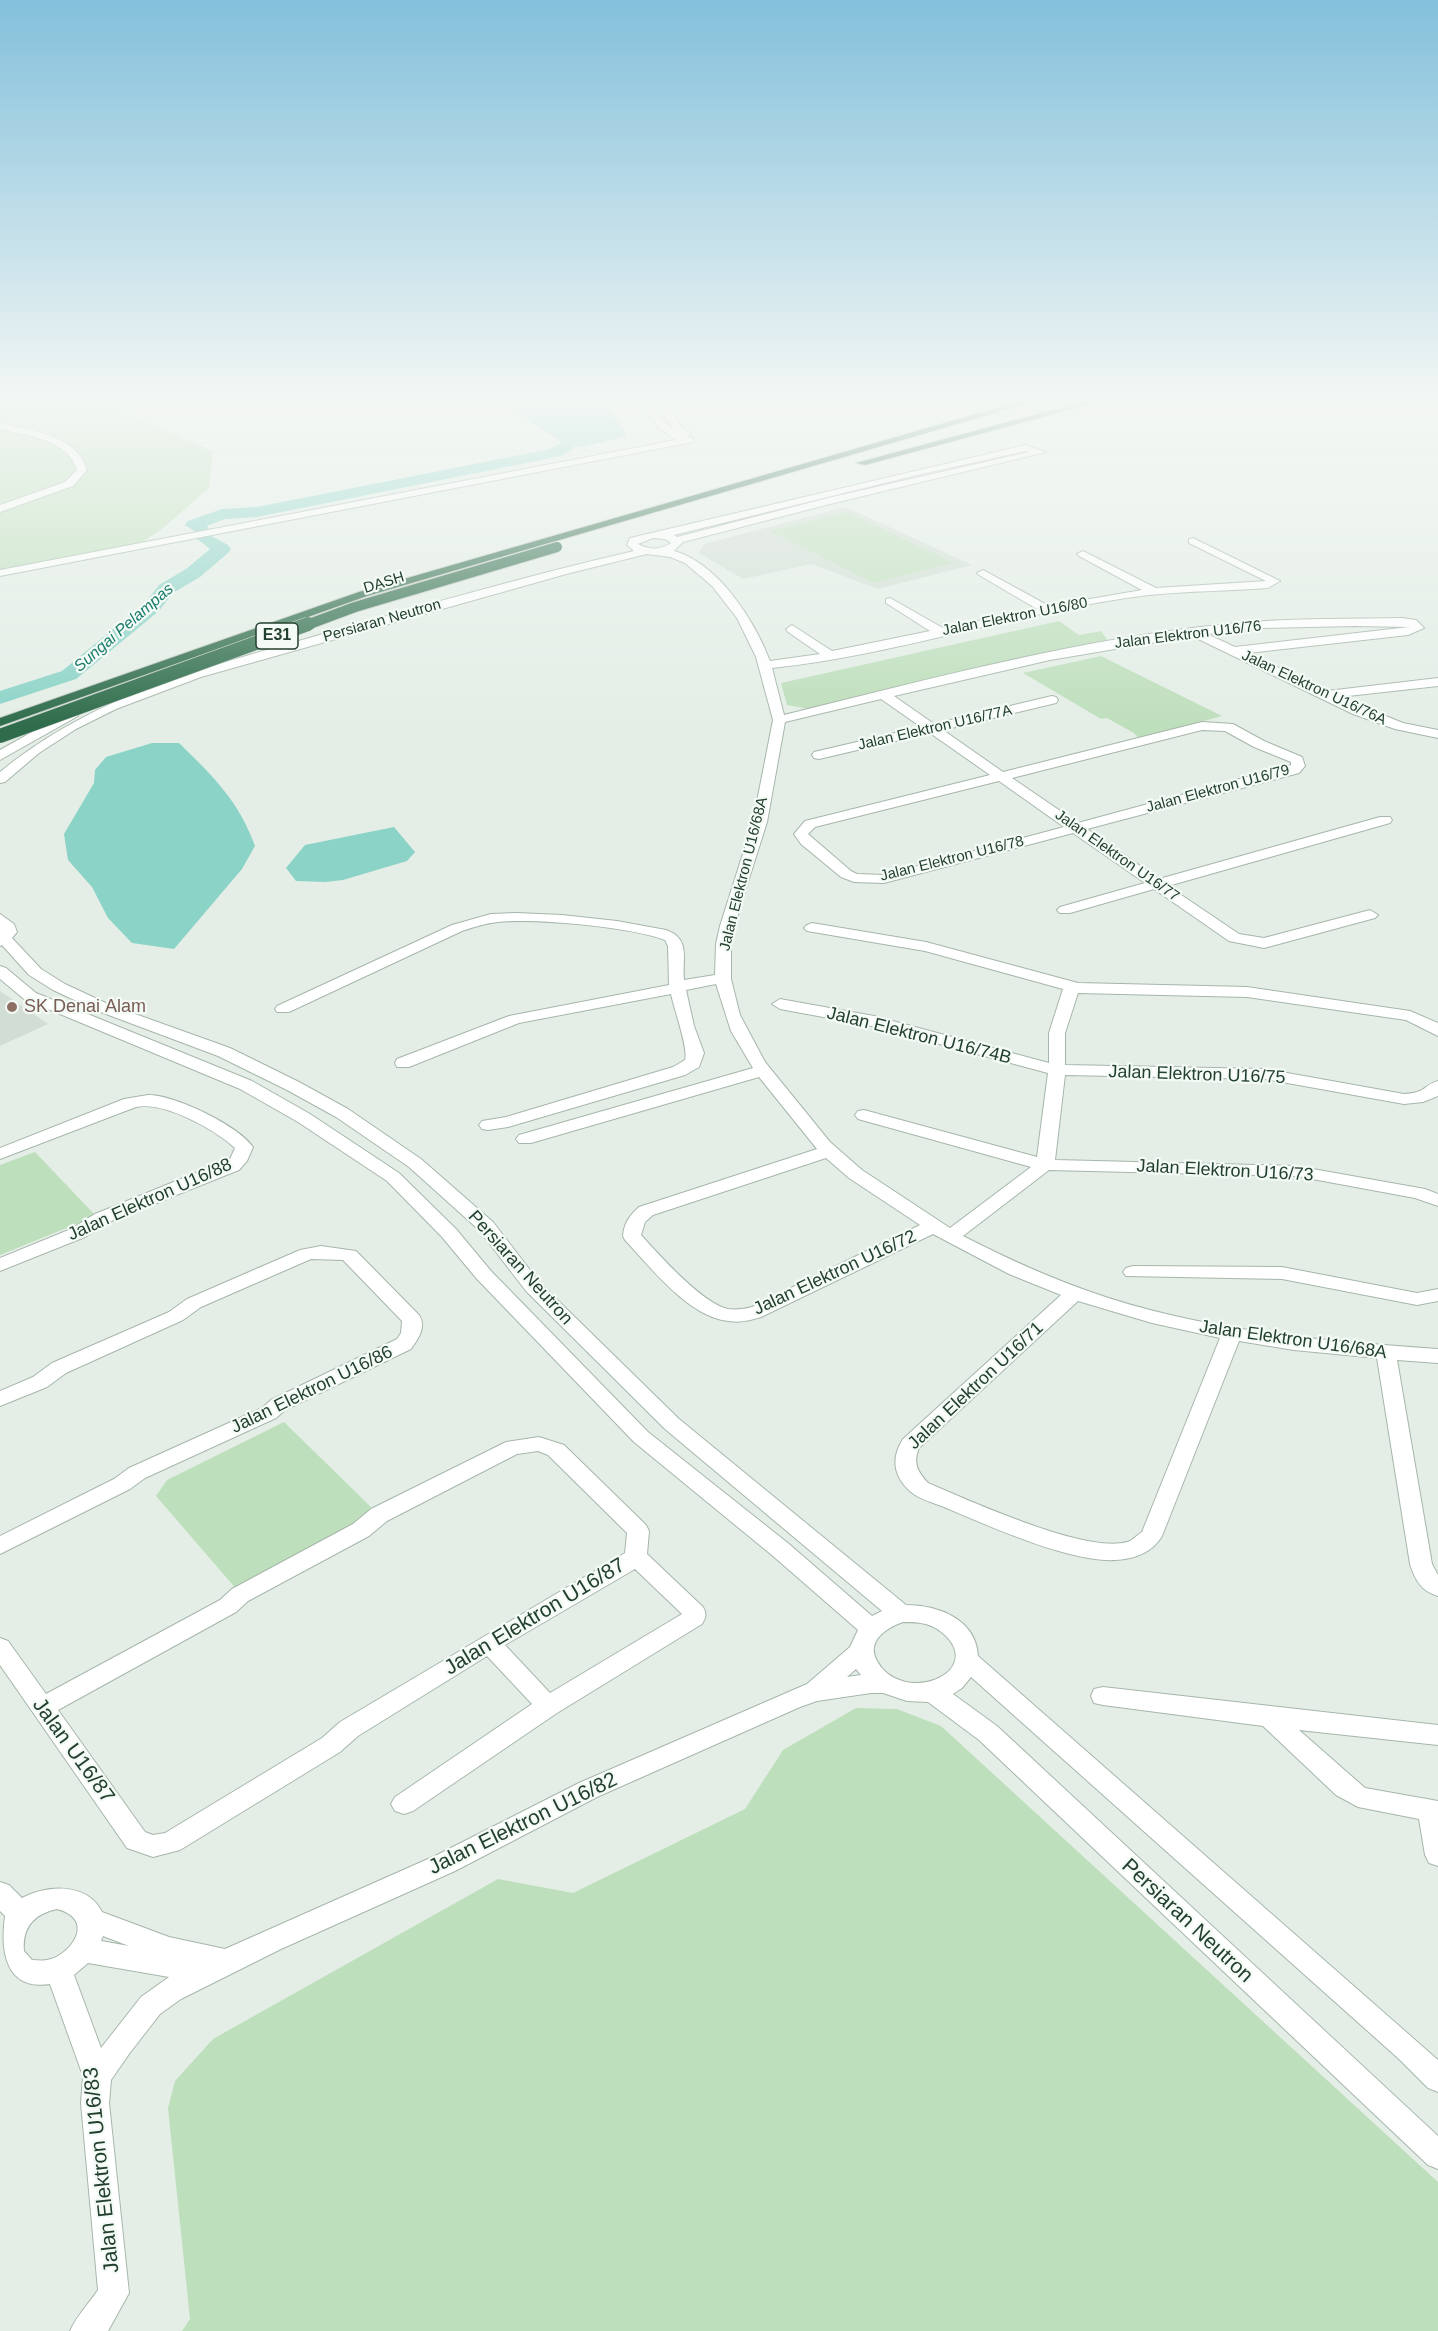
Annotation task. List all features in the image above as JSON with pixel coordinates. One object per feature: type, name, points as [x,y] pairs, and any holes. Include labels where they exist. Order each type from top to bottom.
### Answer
[{"type":"highway","name":"DASH","points":[[0,722],[363,594],[651,510]]},
{"type":"highway","name":"DASH","points":[[0,736],[132,690],[355,607],[691,510]]},
{"type":"street","points":[[0,573],[328,510]]},
{"type":"street","points":[[661,535],[762,510]]},
{"type":"street","points":[[632,545],[652,551],[679,548],[802,510]]},
{"type":"street","points":[[661,535],[679,548]]},
{"type":"street","name":"Persiaran Neutron","points":[[0,756],[53,723],[103,698],[169,673],[237,651],[531,569],[632,545],[639,537],[661,535]]},
{"type":"street","name":"Jalan Elektron U16/80","points":[[765,665],[831,656],[1047,610],[1155,592],[1268,585],[1274,581],[1193,541]]},
{"type":"street","name":"Jalan Elektron U16/68A","points":[[679,548],[715,582],[738,610],[765,665],[779,720],[757,834],[722,947],[723,979],[738,1032],[762,1071],[837,1160],[932,1227],[1027,1276],[1074,1294],[1175,1323],[1231,1335],[1386,1353],[1438,1356]]},
{"type":"street","name":"Persiaran Neutron","points":[[0,779],[22,758],[82,722],[177,682],[246,659],[543,575],[652,551]]},
{"type":"street","points":[[1083,554],[1155,592]]},
{"type":"street","points":[[982,573],[1047,610]]},
{"type":"street","points":[[890,601],[940,632]]},
{"type":"street","name":"Jalan Elektron U16/76","points":[[779,720],[1084,651],[1194,632],[1256,625],[1390,622],[1412,622],[1418,628],[1235,651]]},
{"type":"street","points":[[792,629],[831,656]]},
{"type":"street","name":"Jalan Elektron U16/76A","points":[[1194,632],[1358,711],[1400,726],[1438,734]]},
{"type":"street","points":[[1325,695],[1438,682]]},
{"type":"street","name":"Jalan Elektron U16/77","points":[[884,695],[1234,938],[1264,944],[1370,915]]},
{"type":"street","name":"Jalan Elektron U16/77A","points":[[819,755],[1052,700]]},
{"type":"street","name":"Jalan Elektron U16/79","points":[[1001,776],[1202,726],[1228,727],[1259,744],[1297,760],[1298,766],[1294,770],[1075,828]]},
{"type":"street","name":"Jalan Elektron U16/78","points":[[1001,776],[810,824],[801,834],[806,841],[846,874],[854,878],[884,879],[1075,828]]},
{"type":"street","points":[[1065,910],[1385,820]]},
{"type":"street","points":[[283,1009],[457,928],[487,919],[515,917],[650,929],[671,937],[676,946],[677,987],[686,1026],[696,1053],[693,1063],[679,1071],[508,1122],[488,1125]]},
{"type":"street","points":[[812,927],[926,947],[1072,987],[1247,992],[1410,1016],[1427,1023],[1438,1031]]},
{"type":"street","name":"Persiaran Neutron","points":[[1,933],[35,972],[58,987],[104,1008],[224,1052],[293,1086],[342,1113],[415,1163],[486,1227],[533,1287],[672,1424],[900,1613]]},
{"type":"street","name":"Persiaran Neutron","points":[[0,971],[30,996],[246,1085],[304,1118],[393,1177],[449,1233],[484,1275],[641,1437],[781,1550],[871,1628]]},
{"type":"street","points":[[404,1063],[515,1019],[662,992],[698,981],[723,979]]},
{"type":"street","points":[[950,1237],[1045,1165],[1057,1070],[1057,1033],[1072,987]]},
{"type":"street","name":"Jalan Elektron U16/74B","points":[[780,1004],[874,1021],[1057,1070]]},
{"type":"street","name":"Jalan Elektron U16/75","points":[[1057,1070],[1266,1074],[1404,1099],[1423,1098],[1431,1094],[1438,1086]]},
{"type":"street","points":[[525,1139],[762,1071]]},
{"type":"street","name":"Jalan Elektron U16/88","points":[[0,1154],[143,1100],[156,1100],[205,1121],[239,1141],[244,1147],[238,1161],[233,1166],[102,1218],[78,1233],[0,1265]]},
{"type":"street","name":"Jalan Elektron U16/73","points":[[864,1115],[1045,1165],[1296,1171],[1419,1193],[1438,1200]]},
{"type":"street","name":"Jalan Elektron U16/72","points":[[829,1151],[646,1211],[635,1221],[632,1236],[667,1274],[712,1311],[732,1316],[759,1311],[932,1227]]},
{"type":"street","name":"Jalan Elektron U16/86","points":[[0,1399],[40,1382],[59,1368],[176,1316],[194,1303],[307,1254],[321,1252],[349,1256],[412,1320],[411,1334],[404,1344],[278,1405],[269,1413],[137,1473],[123,1484],[0,1546]]},
{"type":"street","points":[[1133,1272],[1282,1273],[1417,1299],[1438,1295]]},
{"type":"street","name":"Jalan Elektron U16/71","points":[[1074,1294],[910,1444],[905,1453],[904,1466],[920,1488],[1030,1533],[1101,1551],[1131,1550],[1151,1536],[1231,1335]]},
{"type":"street","points":[[1386,1353],[1421,1564],[1425,1577],[1438,1588]]},
{"type":"street","name":"Jalan Elektron U16/87","points":[[41,1708],[228,1606],[240,1595],[361,1530],[380,1515],[513,1448],[540,1444],[556,1450],[638,1531],[636,1556],[629,1562],[489,1643],[349,1729],[331,1745],[171,1842],[153,1846]]},
{"type":"street","points":[[404,1804],[548,1706],[695,1615],[636,1556]]},
{"type":"street","points":[[900,1613],[934,1616],[960,1634],[966,1647],[967,1660],[956,1680],[933,1692],[907,1692],[883,1684],[871,1674],[864,1662],[861,1650],[864,1638],[871,1628],[889,1616],[900,1613]]},
{"type":"street","points":[[489,1643],[548,1706]]},
{"type":"street","name":"Jalan U16/87","points":[[0,1647],[136,1840],[153,1846]]},
{"type":"street","points":[[816,1690],[861,1650]]},
{"type":"street","points":[[967,1660],[1409,2050],[1438,2079]]},
{"type":"street","points":[[816,1690],[883,1684]]},
{"type":"street","name":"Jalan Elektron U16/82","points":[[231,1960],[466,1853],[577,1794],[816,1690]]},
{"type":"street","name":"Persiaran Neutron","points":[[933,1692],[988,1733],[1438,2155]]},
{"type":"street","points":[[1103,1696],[1438,1735]]},
{"type":"street","points":[[1269,1717],[1345,1788],[1358,1797],[1434,1811],[1438,1856]]},
{"type":"street","points":[[0,1893],[20,1914]]},
{"type":"street","points":[[70,1899],[88,1911],[93,1930],[84,1950],[77,1957],[58,1969],[31,1972],[20,1969],[10,1962],[2,1945],[12,1923],[20,1914],[44,1900],[70,1899]]},
{"type":"street","points":[[92,1920],[197,1957],[231,1960]]},
{"type":"street","points":[[84,1950],[188,1970],[231,1960]]},
{"type":"street","points":[[98,2076],[141,2014],[163,1995],[231,1960]]},
{"type":"street","name":"Jalan Elektron U16/83","points":[[58,1969],[98,2076],[95,2103],[114,2293],[93,2326],[86,2331]]},
{"type":"shaded area","points":[[835,510],[852,510],[972,565],[878,589],[811,564],[743,579],[699,553],[704,544]]},
{"type":"shaded area","name":"SK Denai Alam","points":[[0,991],[48,1024],[0,1046]]},
{"type":"green space","points":[[0,510],[184,510],[163,528],[135,547],[0,570]]},
{"type":"green space","points":[[848,512],[954,563],[874,583],[770,531]]},
{"type":"green space","points":[[1059,621],[1079,635],[1101,631],[1109,642],[810,709],[787,705],[781,683]]},
{"type":"green space","points":[[1101,656],[1222,716],[1139,739],[1134,733],[1107,718],[1101,719],[1023,673]]},
{"type":"green space","points":[[35,1152],[96,1216],[0,1255],[0,1165]]},
{"type":"green space","points":[[284,1422],[371,1507],[362,1519],[238,1591],[156,1496],[167,1480]]},
{"type":"green space","points":[[856,1708],[897,1709],[941,1726],[1438,2182],[1438,2331],[182,2331],[190,2319],[168,2108],[175,2081],[213,2039],[498,1879],[573,1893],[745,1809],[783,1750]]},
{"type":"water","points":[[152,743],[179,743],[191,755],[233,802],[255,846],[242,869],[174,949],[132,943],[108,918],[92,887],[68,860],[64,834],[94,783],[95,770],[106,757]]},
{"type":"water","points":[[394,827],[415,852],[407,861],[343,880],[325,882],[296,881],[286,868],[305,845]]},
{"type":"waterway","name":"Sungai Pelampas","points":[[200,529],[194,525],[222,514],[268,510]]},
{"type":"waterway","name":"Sungai Pelampas","points":[[0,698],[69,675],[152,607],[166,589],[193,573],[222,549],[205,538]]},
{"type":"place","name":"SK Denai Alam","points":[[12,1007]]}]
